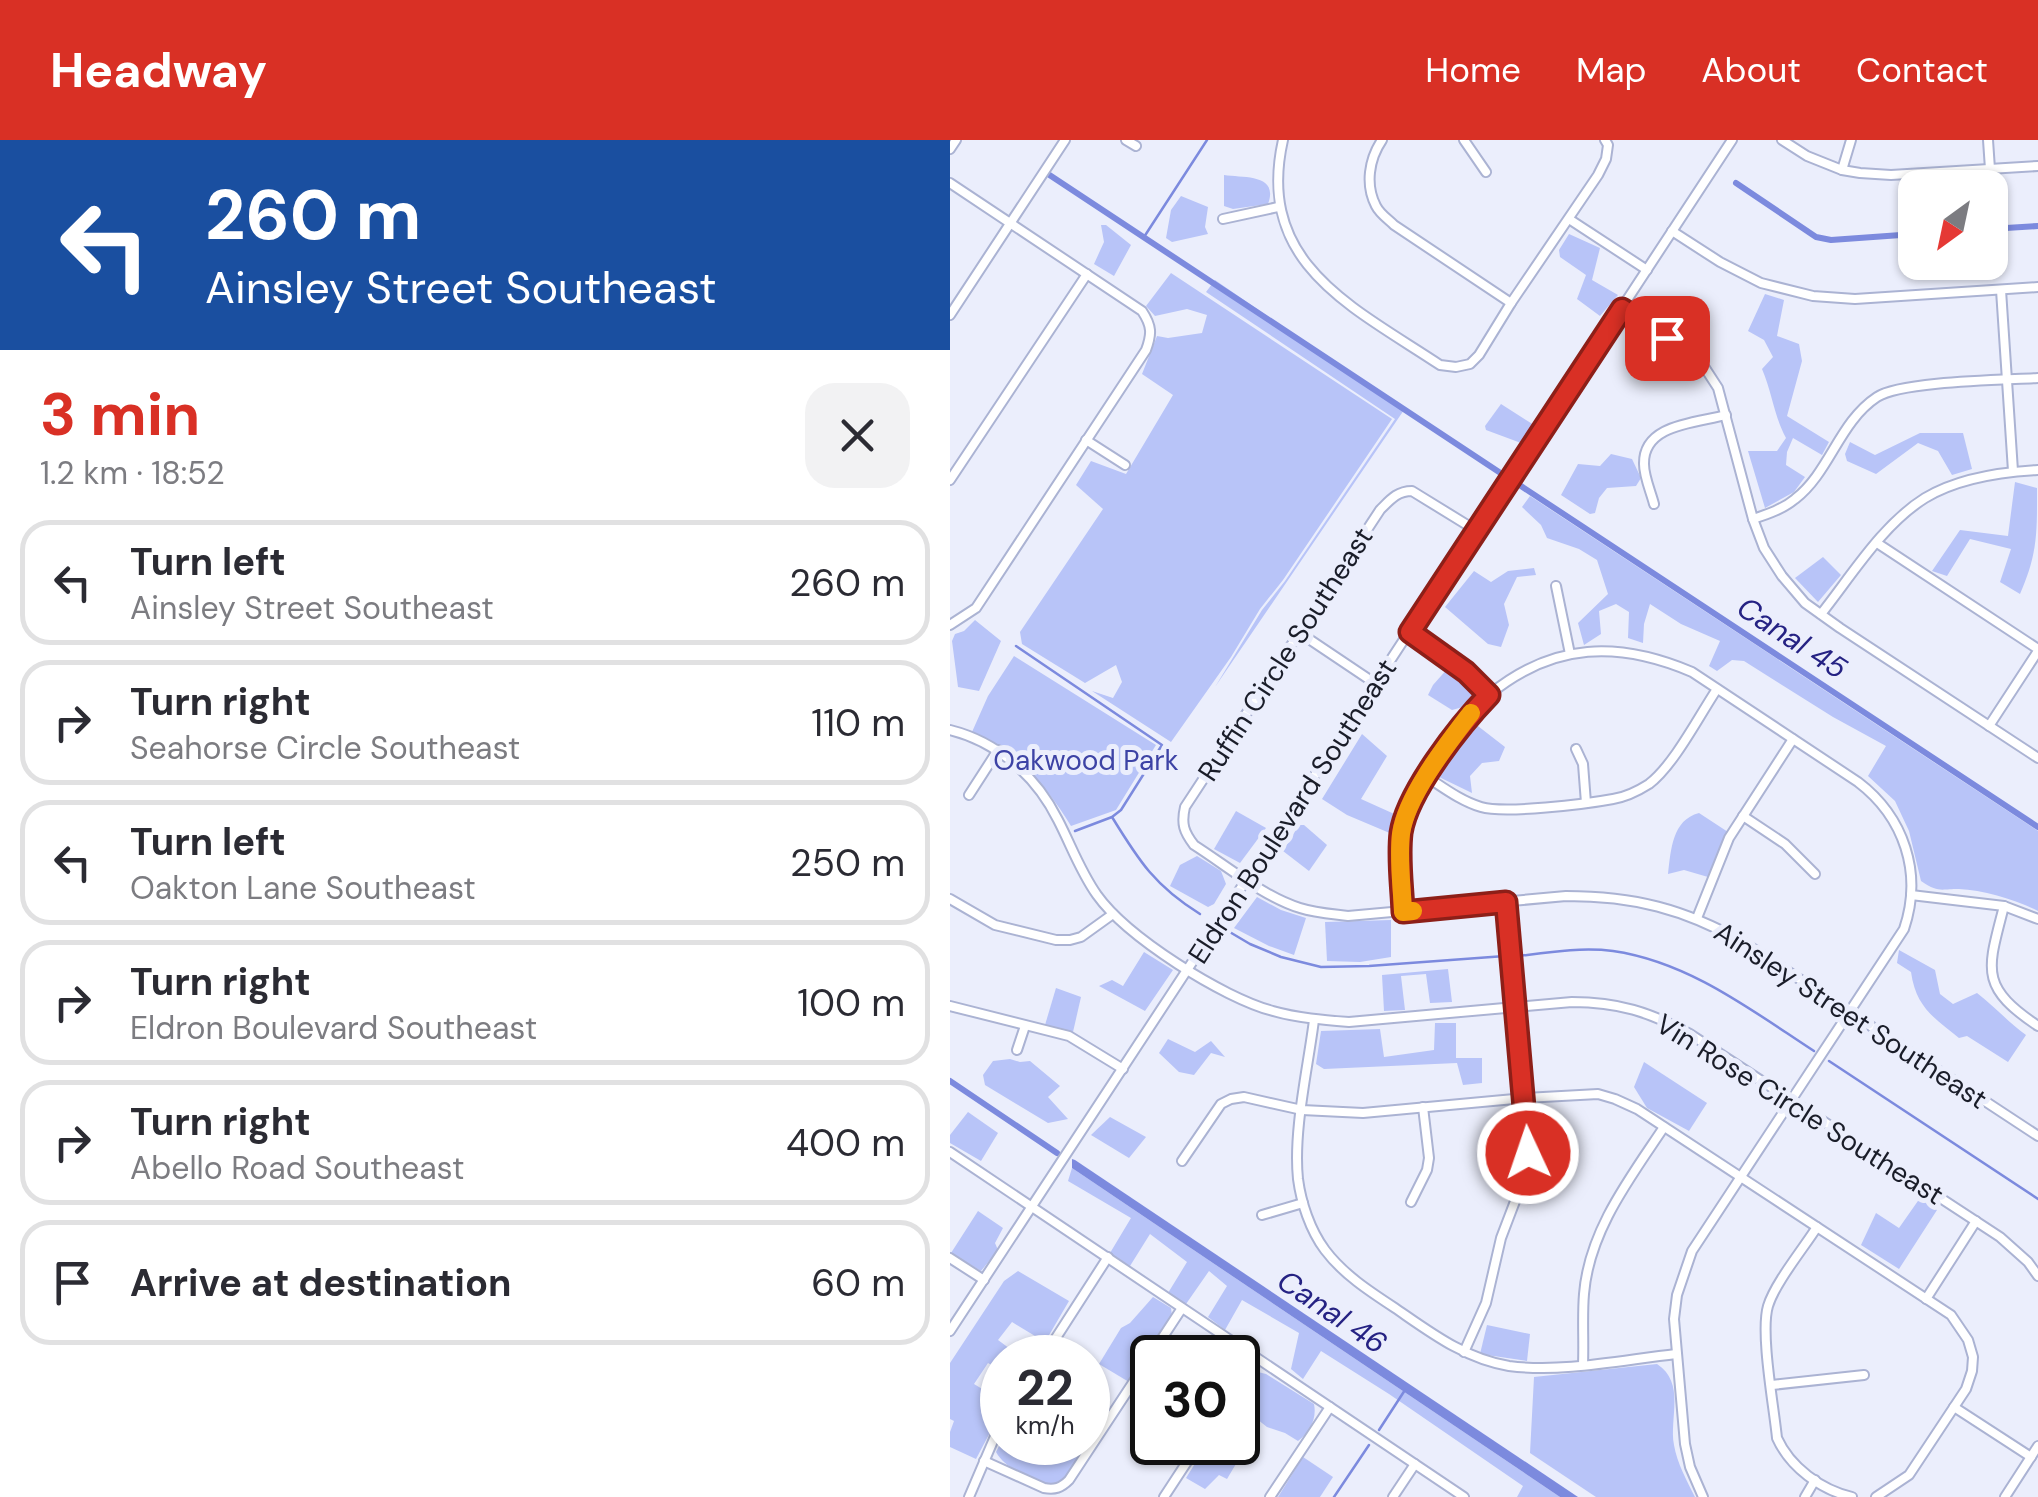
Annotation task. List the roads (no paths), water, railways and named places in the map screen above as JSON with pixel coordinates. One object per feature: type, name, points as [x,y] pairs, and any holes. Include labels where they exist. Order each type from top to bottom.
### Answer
[{"type":"street","points":[[950,148],[956,140]]},
{"type":"street","points":[[950,315],[1065,140]]},
{"type":"street","points":[[1126,140],[1136,146]]},
{"type":"street","points":[[1283,140],[1278,163],[1278,207],[1304,264],[1343,301],[1440,365],[1456,367],[1470,364],[1479,355],[1598,175],[1606,159],[1606,142]]},
{"type":"street","points":[[1464,140],[1486,172]]},
{"type":"street","name":"Eldron Boulevard Southeast","points":[[950,1331],[1732,140]]},
{"type":"street","points":[[1782,140],[1807,156],[1860,173],[2038,166]]},
{"type":"street","points":[[1842,170],[1851,140]]},
{"type":"street","points":[[1988,140],[1990,169]]},
{"type":"street","points":[[1378,141],[1370,165],[1370,190],[1377,210],[1511,303]]},
{"type":"street","points":[[950,183],[1142,311],[1150,323],[1151,336],[1146,350],[976,608],[950,625]]},
{"type":"street","points":[[1224,219],[1278,207]]},
{"type":"street","points":[[1569,219],[1647,270]]},
{"type":"street","points":[[1672,232],[1760,283],[1813,296],[1855,299],[2038,287]]},
{"type":"street","points":[[950,480],[1086,274]]},
{"type":"street","points":[[2001,290],[2013,471]]},
{"type":"street","points":[[1622,309],[1690,352],[1718,388],[1764,548],[1805,602],[2038,758]]},
{"type":"street","points":[[1753,518],[1796,499],[1815,478],[1851,421],[1878,395],[1908,387],[2038,378]]},
{"type":"street","points":[[1654,504],[1644,465],[1648,442],[1660,432],[1726,415]]},
{"type":"street","points":[[1086,440],[1125,465]]},
{"type":"street","points":[[950,459],[959,466]]},
{"type":"street","points":[[1821,614],[1895,522],[1926,498],[1966,481],[2038,470]]},
{"type":"street","name":"Ruffin Circle Southeast","points":[[1248,880],[1194,845],[1185,834],[1185,807],[1391,498],[1402,491],[1412,491],[1477,531]]},
{"type":"street","points":[[1877,544],[2038,650],[1989,726]]},
{"type":"street","points":[[1556,586],[1570,654]]},
{"type":"street","points":[[1410,632],[1466,672],[1489,695]]},
{"type":"street","points":[[1300,633],[1376,684]]},
{"type":"street","points":[[1403,912],[1402,830],[1427,776],[1470,714],[1489,695],[1529,668],[1570,654],[1641,654],[1692,672],[1858,782],[1890,812],[1910,864],[1911,896],[1904,929],[1692,1251],[1676,1295],[1676,1354],[1686,1444],[1690,1467],[1704,1497]]},
{"type":"street","points":[[1427,776],[1460,798],[1484,808],[1506,810],[1586,803],[1631,794],[1664,769],[1717,689]]},
{"type":"street","points":[[950,730],[998,750],[969,794]]},
{"type":"street","points":[[1697,918],[1730,838],[1793,739]]},
{"type":"street","points":[[1576,749],[1583,764],[1586,803]]},
{"type":"street","name":"Vin Rose Circle Southeast","points":[[998,750],[1042,793],[1083,874],[1113,914],[1142,939],[1228,994],[1271,1011],[1349,1022],[1572,1002],[1600,1002],[1662,1018],[1976,1221],[2014,1248],[2038,1276]]},
{"type":"street","points":[[1743,816],[1785,844],[1816,874]]},
{"type":"street","name":"Ainsley Street Southeast","points":[[1248,880],[1285,902],[1319,913],[1348,916],[1601,896],[1641,901],[1697,918],[1743,942],[2038,1136]]},
{"type":"street","points":[[1911,896],[2004,906],[2038,919]]},
{"type":"street","points":[[950,899],[984,921],[1056,940],[1081,937],[1113,914]]},
{"type":"street","points":[[1464,1352],[1486,1303],[1501,1238],[1527,1166],[1525,1098],[1506,902]]},
{"type":"street","points":[[2004,906],[1992,952],[1995,986],[2014,1010],[2038,1026]]},
{"type":"street","points":[[950,1006],[1069,1036],[1122,1069]]},
{"type":"street","points":[[1314,1020],[1297,1155],[1298,1181],[1303,1203],[1324,1248],[1348,1275],[1444,1340],[1482,1360],[1536,1368],[1676,1354]]},
{"type":"street","points":[[1018,1050],[1025,1026]]},
{"type":"street","points":[[1182,1161],[1221,1104],[1244,1097],[1302,1110],[1363,1113],[1598,1094],[1637,1109],[1952,1315],[1968,1340],[1973,1357],[1966,1389],[1909,1476],[1876,1497]]},
{"type":"street","points":[[1411,1202],[1429,1158],[1424,1108]]},
{"type":"street","points":[[1584,1364],[1584,1294],[1590,1262],[1615,1202],[1664,1127]]},
{"type":"street","points":[[950,1152],[1222,1335]]},
{"type":"street","points":[[1262,1215],[1303,1203]]},
{"type":"street","points":[[1926,1298],[1976,1221]]},
{"type":"street","points":[[1817,1227],[1768,1306],[1766,1332],[1778,1438],[1792,1464],[1839,1494],[1852,1497]]},
{"type":"street","points":[[1058,1335],[1108,1257]]},
{"type":"street","points":[[950,1258],[984,1280]]},
{"type":"street","points":[[1110,1418],[1182,1308]]},
{"type":"street","points":[[1260,1361],[1464,1497]]},
{"type":"street","points":[[1772,1385],[1864,1375]]},
{"type":"street","points":[[1270,1497],[1330,1407]]},
{"type":"street","points":[[1954,1408],[2031,1457]]},
{"type":"street","points":[[2005,1497],[2038,1446]]},
{"type":"street","points":[[1394,1497],[1415,1464]]},
{"type":"street","points":[[968,1497],[983,1465]]},
{"type":"street","points":[[991,1465],[1054,1490],[1069,1480],[1079,1465]]},
{"type":"street","points":[[1164,1497],[1185,1465]]},
{"type":"street","points":[[1805,1497],[1816,1480]]},
{"type":"water","points":[[1072,1159],[1578,1497],[1560,1497],[1072,1168]]},
{"type":"waterway","points":[[1144,237],[1207,140]]},
{"type":"waterway","name":"Canal 45","points":[[1048,174],[1499,472]]},
{"type":"waterway","points":[[1736,183],[1816,237],[1831,240],[1898,235]]},
{"type":"waterway","points":[[2008,228],[2038,226]]},
{"type":"waterway","name":"Canal 45","points":[[1521,486],[2038,827]]},
{"type":"waterway","points":[[1016,646],[1162,745],[1121,810],[1075,831]]},
{"type":"waterway","points":[[1112,817],[1149,871],[1200,914]]},
{"type":"waterway","points":[[1228,931],[1281,957],[1321,967],[1505,956]]},
{"type":"waterway","points":[[1519,956],[1590,950],[1641,957],[1718,990],[1814,1051]]},
{"type":"waterway","points":[[1829,1061],[2038,1199]]},
{"type":"waterway","name":"Canal 46","points":[[950,1081],[1057,1153]]},
{"type":"waterway","points":[[1379,1430],[1405,1390]]},
{"type":"waterway","points":[[1334,1497],[1369,1445]]},
{"type":"park label","name":"Oakwood Park","points":[[1086,760]]}]
